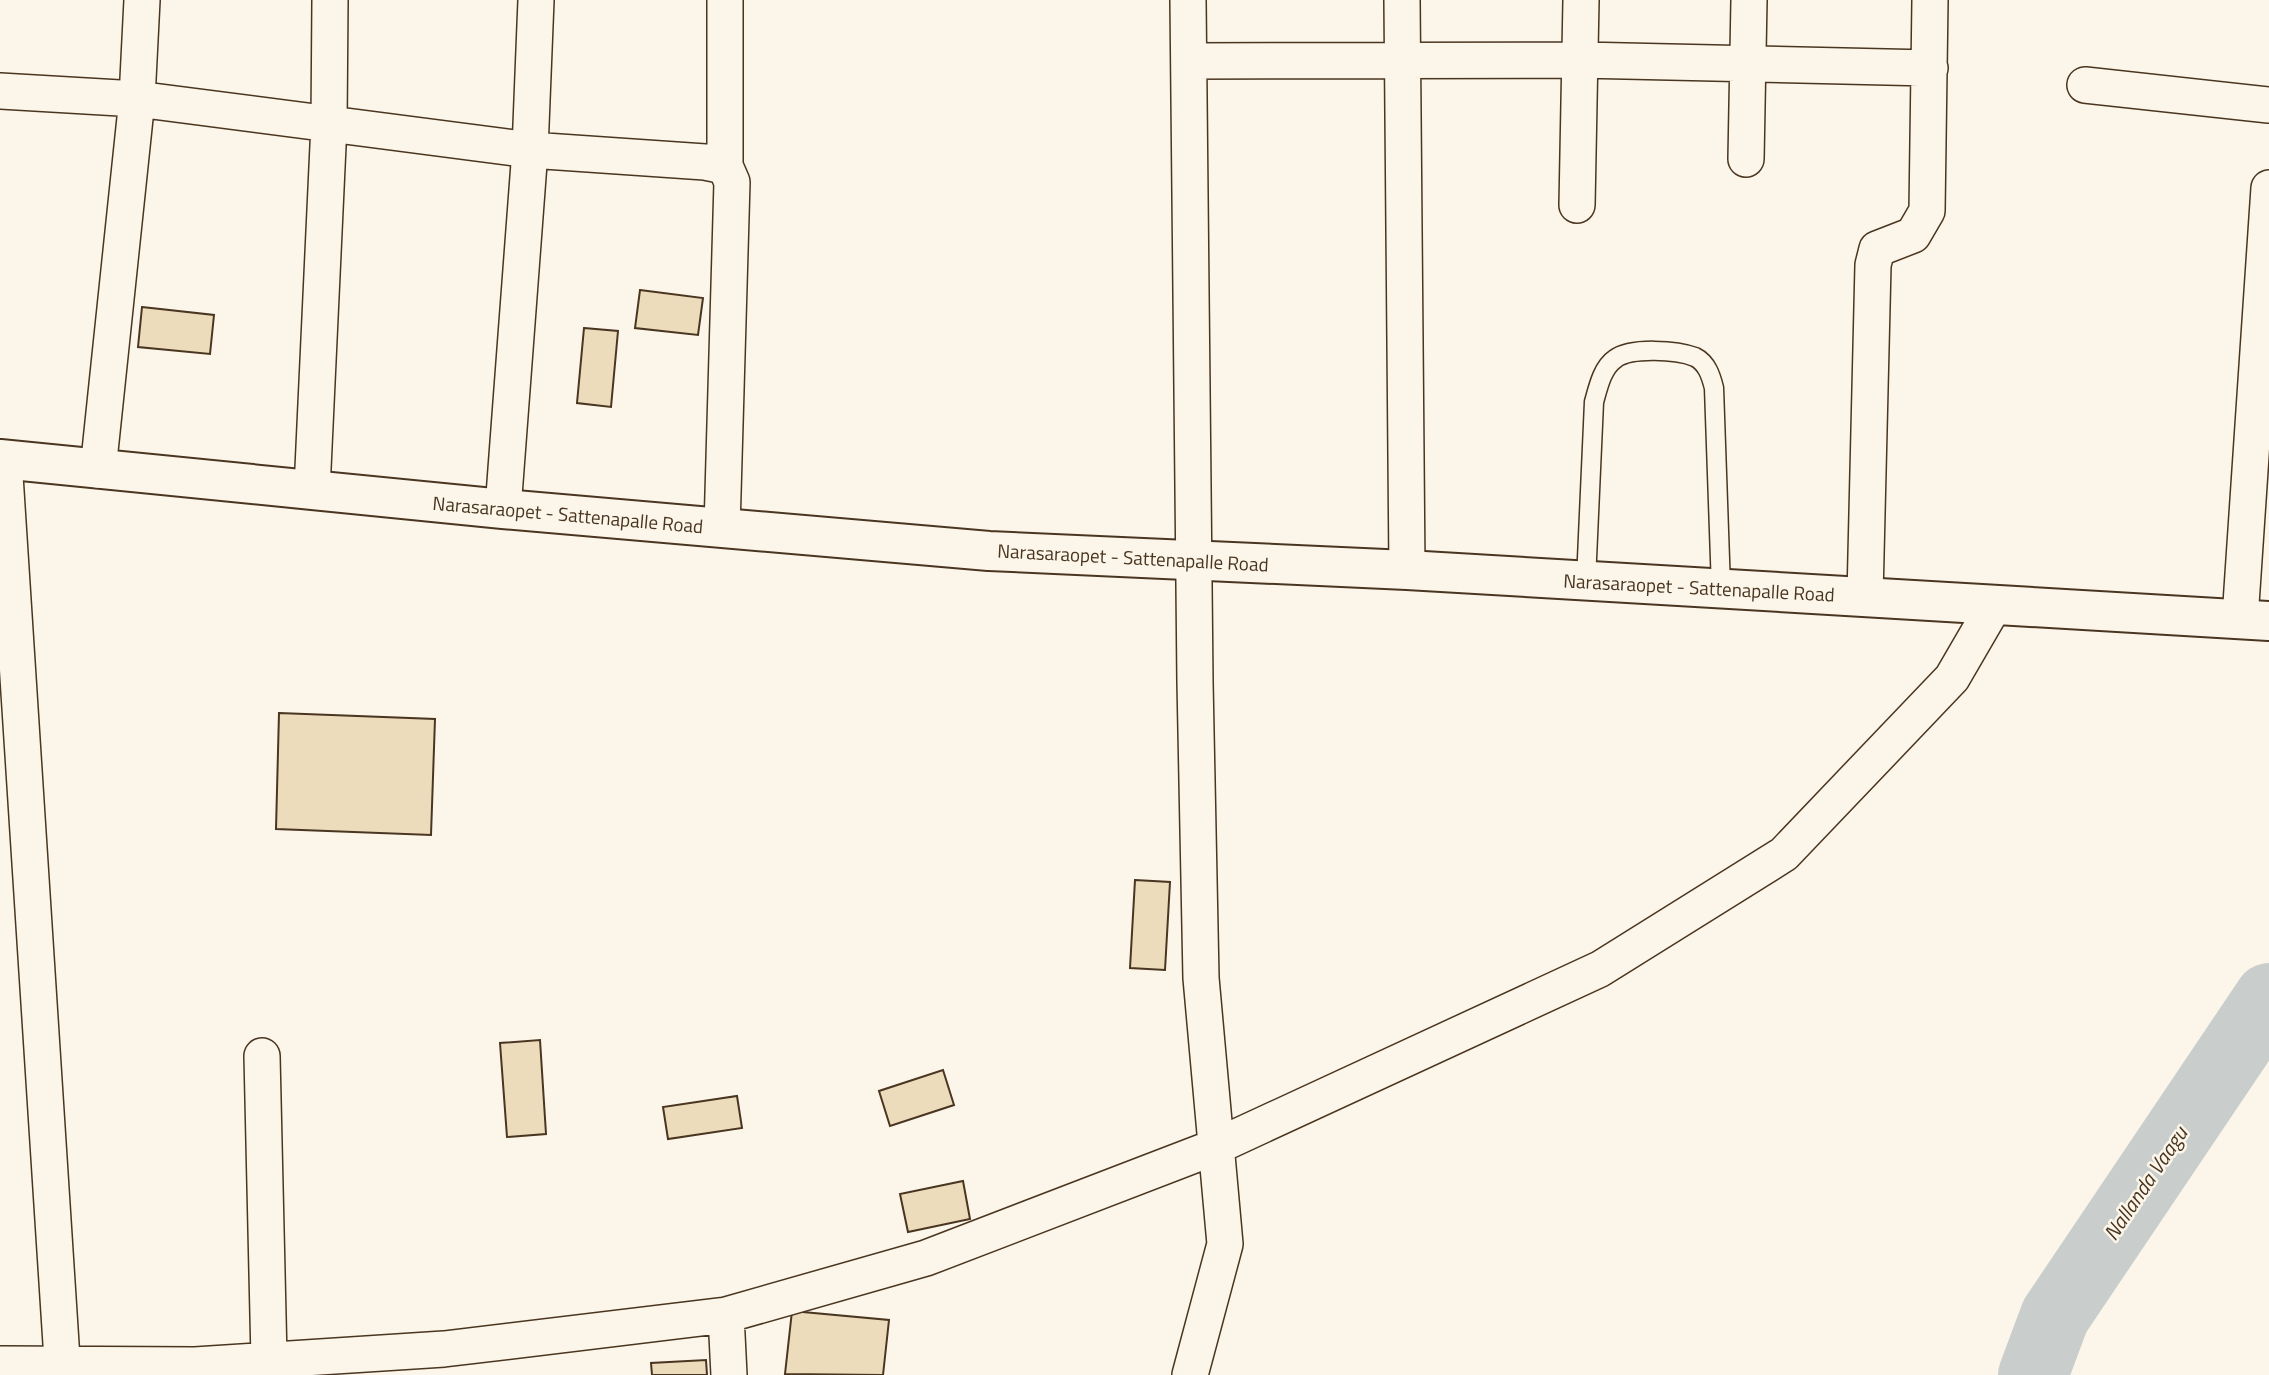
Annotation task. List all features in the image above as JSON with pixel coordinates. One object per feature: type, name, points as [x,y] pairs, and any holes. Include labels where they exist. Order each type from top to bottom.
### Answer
[{"type":"main road","name":"Narasaraopet - Sattenapalle Road","points":[[2,459],[503,509],[989,551],[1407,570],[2255,620]]},
{"type":"street","points":[[98,470],[137,99],[142,0]]},
{"type":"street","points":[[312,490],[329,124],[330,0]]},
{"type":"street","points":[[503,509],[530,150],[536,0]]},
{"type":"street","points":[[722,528],[732,182],[726,166],[725,0]]},
{"type":"street","points":[[1188,0],[1201,978],[1214,1147],[1225,1244],[1190,1375]]},
{"type":"street","points":[[1402,0],[1407,570]]},
{"type":"street","points":[[1577,205],[1581,0]]},
{"type":"street","points":[[1746,159],[1749,0]]},
{"type":"street","points":[[1865,596],[1873,265],[1877,249],[1913,235],[1927,211],[1930,0]]},
{"type":"street","points":[[1190,61],[1581,60],[1930,68]]},
{"type":"street","points":[[2085,85],[2269,105]]},
{"type":"street","points":[[0,91],[137,99],[530,150],[705,162],[726,166]]},
{"type":"street","points":[[2255,620],[2269,188]]},
{"type":"street","points":[[2,459],[63,1370]]},
{"type":"street","points":[[0,1364],[63,1370],[195,1365],[234,1369],[269,1359],[444,1349],[726,1315],[926,1258],[1214,1147],[1600,969],[1784,854],[1951,678],[1995,604]]},
{"type":"street","points":[[262,1056],[269,1359]]},
{"type":"street","points":[[726,1315],[729,1375]]},
{"type":"lane","points":[[1586,581],[1594,402],[1601,378],[1614,359],[1640,350],[1695,357],[1709,370],[1714,388],[1721,588]]},
{"type":"building","points":[[640,290],[703,298],[698,335],[635,328]]},
{"type":"building","points":[[142,307],[214,315],[210,354],[138,347]]},
{"type":"building","points":[[584,328],[618,331],[611,407],[577,403]]},
{"type":"building","points":[[279,713],[435,719],[431,835],[276,829]]},
{"type":"building","points":[[1135,880],[1170,882],[1165,970],[1130,968]]},
{"type":"building","points":[[540,1040],[546,1134],[507,1137],[500,1043]]},
{"type":"building","points":[[943,1070],[954,1105],[890,1126],[879,1091]]},
{"type":"building","points":[[737,1096],[742,1128],[668,1139],[663,1107]]},
{"type":"building","points":[[963,1181],[970,1219],[908,1232],[900,1194]]},
{"type":"building","points":[[792,1311],[889,1320],[883,1375],[785,1374]]},
{"type":"building","points":[[706,1360],[707,1375],[652,1375],[651,1363]]},
{"type":"waterway","name":"Nallanda Vaagu","points":[[2033,1375],[2055,1316],[2269,998]]}]
